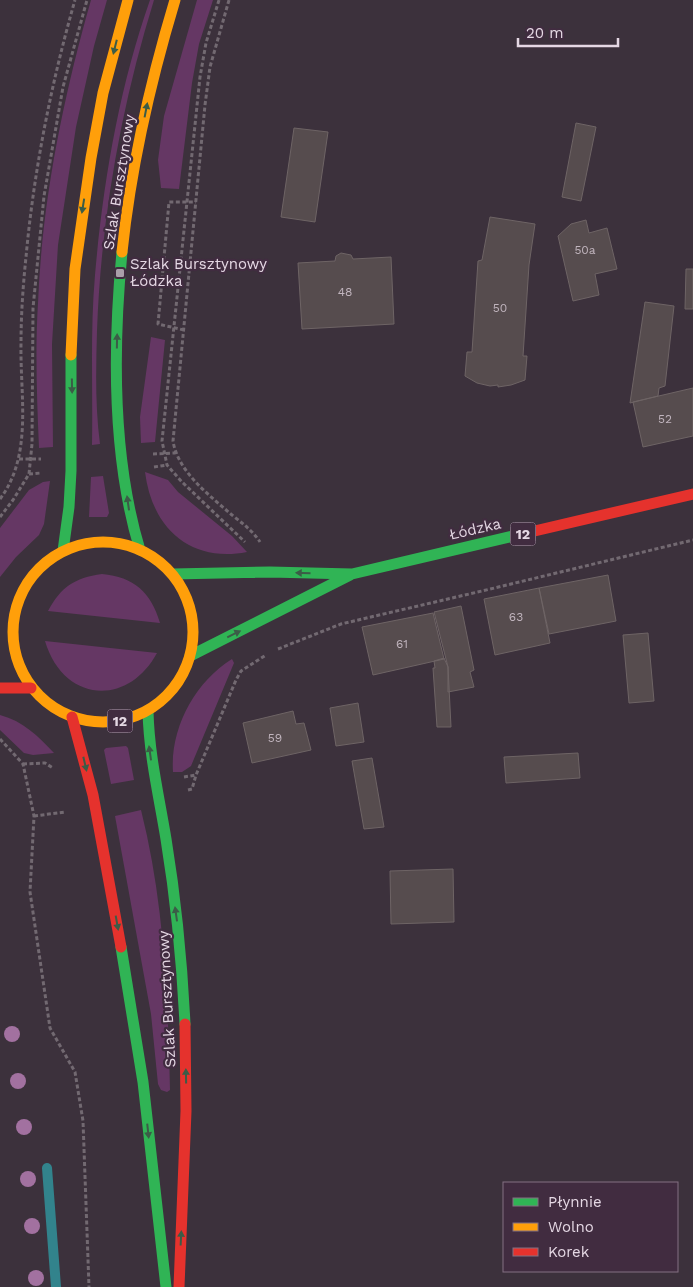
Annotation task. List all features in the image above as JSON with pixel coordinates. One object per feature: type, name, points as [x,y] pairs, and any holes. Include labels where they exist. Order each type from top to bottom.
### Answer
[{"type":"main road","name":"Szlak Bursztynowy","points":[[62,551],[69,507],[71,471],[75,269],[91,158],[100,112],[128,0]]},
{"type":"main road","name":"Szlak Bursztynowy","points":[[140,550],[129,508],[118,414],[118,314],[125,230],[135,165],[147,101],[175,0]]},
{"type":"main road","name":"Łódzka","points":[[190,656],[352,574],[693,494]]},
{"type":"main road","name":"12","points":[[101,541],[122,543],[140,550],[158,560],[172,574],[184,592],[192,612],[194,634],[190,656],[181,678],[166,697],[148,711],[129,719],[110,723],[72,718],[42,700],[31,688],[20,669],[13,647],[13,625],[17,603],[28,582],[43,564],[62,551],[82,544],[101,541]]},
{"type":"main road","name":"Łódzka","points":[[172,574],[256,572],[352,574]]},
{"type":"main road","points":[[0,612],[17,603]]},
{"type":"main road","points":[[0,688],[31,688]]},
{"type":"main road","name":"Szlak Bursztynowy","points":[[148,711],[148,736],[166,839],[180,936],[185,1015],[185,1167],[179,1287]]},
{"type":"main road","name":"Szlak Bursztynowy","points":[[72,718],[93,795],[124,963],[143,1082],[166,1287]]},
{"type":"path","points":[[0,499],[14,477],[19,459],[22,432],[21,344],[26,257],[44,128],[60,54],[75,0]]},
{"type":"path","points":[[219,0],[206,43],[200,77],[162,441],[167,466],[241,536],[250,549],[256,572]]},
{"type":"path","points":[[229,0],[210,67],[173,441],[175,453],[185,469],[200,485],[253,531],[262,546]]},
{"type":"path","points":[[184,330],[158,324],[169,202],[196,202]]},
{"type":"path","points":[[148,454],[175,453]]},
{"type":"path","points":[[19,459],[46,459]]},
{"type":"path","points":[[196,775],[236,680],[249,665],[273,650],[342,624],[693,540]]},
{"type":"path","points":[[0,739],[23,764],[34,816],[30,892],[50,1028],[75,1072],[83,1121],[89,1287]]},
{"type":"path","points":[[23,764],[45,763],[53,766],[56,772]]},
{"type":"path","points":[[65,806],[66,812]]},
{"type":"path","points":[[34,816],[53,814]]},
{"type":"shaded area","points":[[91,0],[107,0],[94,46],[76,127],[58,245],[52,344],[53,447],[39,448],[37,321],[44,226],[63,112]]},
{"type":"shaded area","points":[[150,0],[154,0],[132,81],[108,205],[99,289],[97,331],[96,373],[100,444],[92,445],[93,296],[98,240],[121,101],[129,67]]},
{"type":"shaded area","points":[[197,0],[213,0],[199,44],[192,83],[179,189],[161,188],[158,160],[164,116]]},
{"type":"shaded area","points":[[151,337],[165,340],[155,442],[141,443],[140,417]]},
{"type":"shaded area","points":[[145,472],[168,480],[178,492],[232,536],[247,552],[227,554],[208,552],[192,546],[177,537],[165,525],[156,510],[149,492]]},
{"type":"shaded area","points":[[103,476],[109,513],[107,517],[89,517],[91,477]]},
{"type":"shaded area","points":[[50,481],[44,524],[39,535],[16,557],[0,577],[0,528],[29,490],[43,482]]},
{"type":"shaded area","points":[[102,574],[123,579],[140,588],[152,603],[160,623],[48,611],[58,596],[69,585],[84,578]]},
{"type":"shaded area","points":[[45,641],[157,653],[144,671],[129,683],[113,689],[96,690],[80,686],[66,676],[54,661]]},
{"type":"shaded area","points":[[232,659],[234,663],[191,766],[182,772],[173,772],[173,755],[176,739],[188,708],[196,693],[207,680]]},
{"type":"shaded area","points":[[0,715],[23,725],[54,753],[33,755],[24,753],[0,730]]},
{"type":"shaded area","points":[[126,746],[134,780],[111,784],[104,750],[106,748]]},
{"type":"shaded area","points":[[141,810],[149,844],[160,914],[166,984],[169,1055],[170,1090],[167,1092],[161,1090],[158,1084],[151,1014],[115,816]]},
{"type":"building","points":[[576,123],[596,127],[581,201],[562,197]]},
{"type":"building","points":[[294,128],[328,132],[315,222],[281,217]]},
{"type":"building","points":[[490,217],[535,224],[529,265],[523,356],[527,356],[525,380],[498,387],[498,385],[490,386],[477,383],[465,376],[467,352],[472,352],[478,261],[482,260]]},
{"type":"building","points":[[586,220],[589,233],[607,228],[617,269],[595,274],[599,295],[573,301],[558,236],[571,224]]},
{"type":"building","points":[[341,253],[351,255],[353,259],[391,257],[394,324],[302,329],[298,263],[335,261],[336,256]]},
{"type":"building","points":[[686,269],[693,269],[693,309],[685,309]]},
{"type":"building","points":[[645,302],[674,306],[665,386],[659,388],[658,396],[630,403]]},
{"type":"building","points":[[693,388],[693,436],[643,447],[633,402]]},
{"type":"building","points":[[608,575],[616,621],[549,634],[539,588]]},
{"type":"building","points":[[539,588],[550,643],[495,655],[484,599]]},
{"type":"building","points":[[461,606],[474,670],[470,672],[474,687],[448,692],[448,667],[434,612]]},
{"type":"building","points":[[433,613],[444,659],[373,675],[362,627]]},
{"type":"building","points":[[648,633],[654,701],[629,703],[623,635]]},
{"type":"building","points":[[444,658],[448,667],[451,727],[437,727],[433,668],[435,668],[434,661]]},
{"type":"building","points":[[358,703],[364,742],[336,746],[330,708]]},
{"type":"building","points":[[293,711],[296,724],[304,723],[311,750],[252,763],[243,723]]},
{"type":"building","points":[[578,753],[580,778],[506,783],[504,757]]},
{"type":"building","points":[[372,758],[384,827],[364,829],[352,761]]},
{"type":"building","points":[[453,869],[454,922],[391,924],[390,871]]},
{"type":"waterway","points":[[47,1168],[56,1287]]},
{"type":"traffic: fast","points":[[122,252],[117,326],[117,402],[124,478],[140,550]]},
{"type":"traffic: fast","points":[[63,551],[69,507],[71,471],[71,355]]},
{"type":"traffic: fast","points":[[173,574],[270,572],[352,574],[526,533]]},
{"type":"traffic: fast","points":[[190,656],[350,575]]},
{"type":"traffic: fast","points":[[148,711],[152,759],[176,908],[185,1024]]},
{"type":"traffic: fast","points":[[121,947],[143,1082],[166,1287]]},
{"type":"traffic: slow","points":[[71,355],[75,269],[91,158],[103,93],[128,0]]},
{"type":"traffic: slow","points":[[122,252],[142,125],[157,62],[175,0]]},
{"type":"traffic: slow","points":[[112,542],[121,543],[146,552],[167,568],[183,589],[192,614],[193,632],[192,650],[183,675],[167,696],[146,712],[138,715],[121,721],[94,722],[85,721],[60,712],[33,689],[23,675],[14,650],[13,623],[14,614],[23,589],[46,562],[60,552],[85,543],[112,542]]},
{"type":"traffic: jam","points":[[526,533],[693,494]]},
{"type":"traffic: jam","points":[[0,688],[31,688]]},
{"type":"traffic: jam","points":[[72,717],[93,795],[121,947]]},
{"type":"traffic: jam","points":[[179,1287],[186,1111],[185,1024]]},
{"type":"place","name":"Szlak Bursztynowy Łódzka","points":[[120,273]]}]
